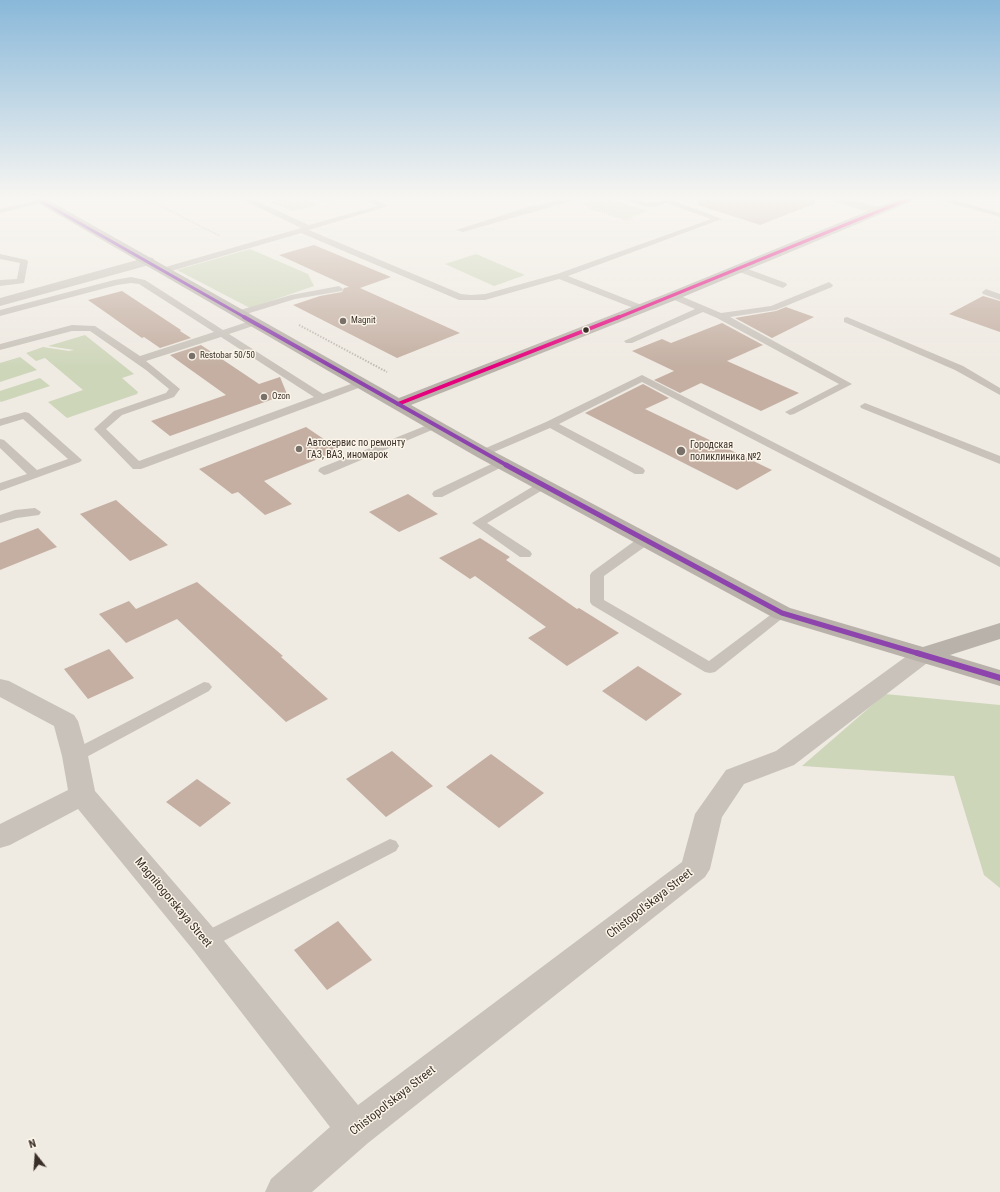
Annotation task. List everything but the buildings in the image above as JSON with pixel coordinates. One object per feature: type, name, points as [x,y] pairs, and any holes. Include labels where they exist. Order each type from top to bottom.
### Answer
[{"type":"street","points":[[137,256],[256,322],[483,453],[782,613],[1000,678]]},
{"type":"street","points":[[398,404],[673,296],[769,256]]},
{"type":"street","points":[[0,302],[148,262]]},
{"type":"street","name":"Chistopol'skaya Street","points":[[284,1192],[355,1130],[695,869],[709,814],[735,777],[785,758],[923,654],[986,636],[1000,630]]},
{"type":"street","name":"Magnitogorskaya Street","points":[[0,687],[65,721],[75,756],[82,795],[205,941],[355,1130]]},
{"type":"street","points":[[0,837],[82,795]]},
{"type":"lane","points":[[0,256],[24,262],[21,281],[0,283]]},
{"type":"lane","points":[[164,270],[213,256]]},
{"type":"lane","points":[[365,256],[459,297],[471,298],[486,297],[560,276],[616,256]]},
{"type":"lane","points":[[738,268],[783,285]]},
{"type":"lane","points":[[560,276],[641,308]]},
{"type":"lane","points":[[0,313],[117,282],[131,280],[142,282],[323,398]]},
{"type":"lane","points":[[720,316],[773,308],[829,285]]},
{"type":"lane","points":[[240,313],[294,297],[338,289]]},
{"type":"lane","points":[[986,292],[1000,296]]},
{"type":"lane","points":[[673,296],[720,316],[847,384],[790,412]]},
{"type":"lane","points":[[629,341],[703,309]]},
{"type":"lane","points":[[847,320],[959,368],[1000,392]]},
{"type":"lane","points":[[138,360],[256,322]]},
{"type":"lane","points":[[0,348],[72,328],[88,327],[92,328],[138,360],[175,389],[170,395],[118,413],[100,429],[137,466],[362,383]]},
{"type":"lane","points":[[483,453],[550,424],[642,378],[1000,563]]},
{"type":"lane","points":[[865,406],[1000,460]]},
{"type":"lane","points":[[0,423],[25,415],[76,460],[0,487]]},
{"type":"lane","points":[[550,424],[639,471]]},
{"type":"lane","points":[[324,471],[435,425]]},
{"type":"lane","points":[[0,442],[35,475]]},
{"type":"lane","points":[[438,494],[502,463]]},
{"type":"lane","points":[[525,554],[478,523],[542,485]]},
{"type":"lane","points":[[0,519],[15,514],[35,512]]},
{"type":"lane","points":[[645,540],[597,575],[597,602],[710,668],[782,613]]},
{"type":"lane","points":[[75,756],[204,687]]},
{"type":"lane","points":[[205,941],[390,846]]},
{"type":"green space","points":[[227,256],[265,256],[308,274],[314,286],[250,308],[177,270]]},
{"type":"green space","points":[[471,256],[480,256],[525,275],[494,286],[445,264]]},
{"type":"green space","points":[[85,335],[134,374],[122,378],[138,392],[137,394],[67,418],[48,402],[83,390],[45,358],[36,361],[26,353],[43,347],[69,351],[74,350],[48,346]]},
{"type":"green space","points":[[20,357],[37,370],[0,382],[0,363]]},
{"type":"green space","points":[[40,378],[50,386],[1,402],[0,401],[0,391]]},
{"type":"green space","points":[[885,694],[1000,705],[1000,888],[984,875],[954,776],[802,766]]},
{"type":"transit line","points":[[137,256],[483,453],[782,613],[1000,678]]},
{"type":"transit line","points":[[398,404],[673,296],[771,256]]},
{"type":"place","name":"Magnit","points":[[343,321]]},
{"type":"place","name":"Restobar 50/50","points":[[192,356]]},
{"type":"place","name":"Ozon","points":[[264,397]]},
{"type":"place","name":"Автосервис по ремонту ГАЗ, ВАЗ, иномарок","points":[[299,449]]},
{"type":"place","name":"Городская поликлиника №2","points":[[681,451]]}]
